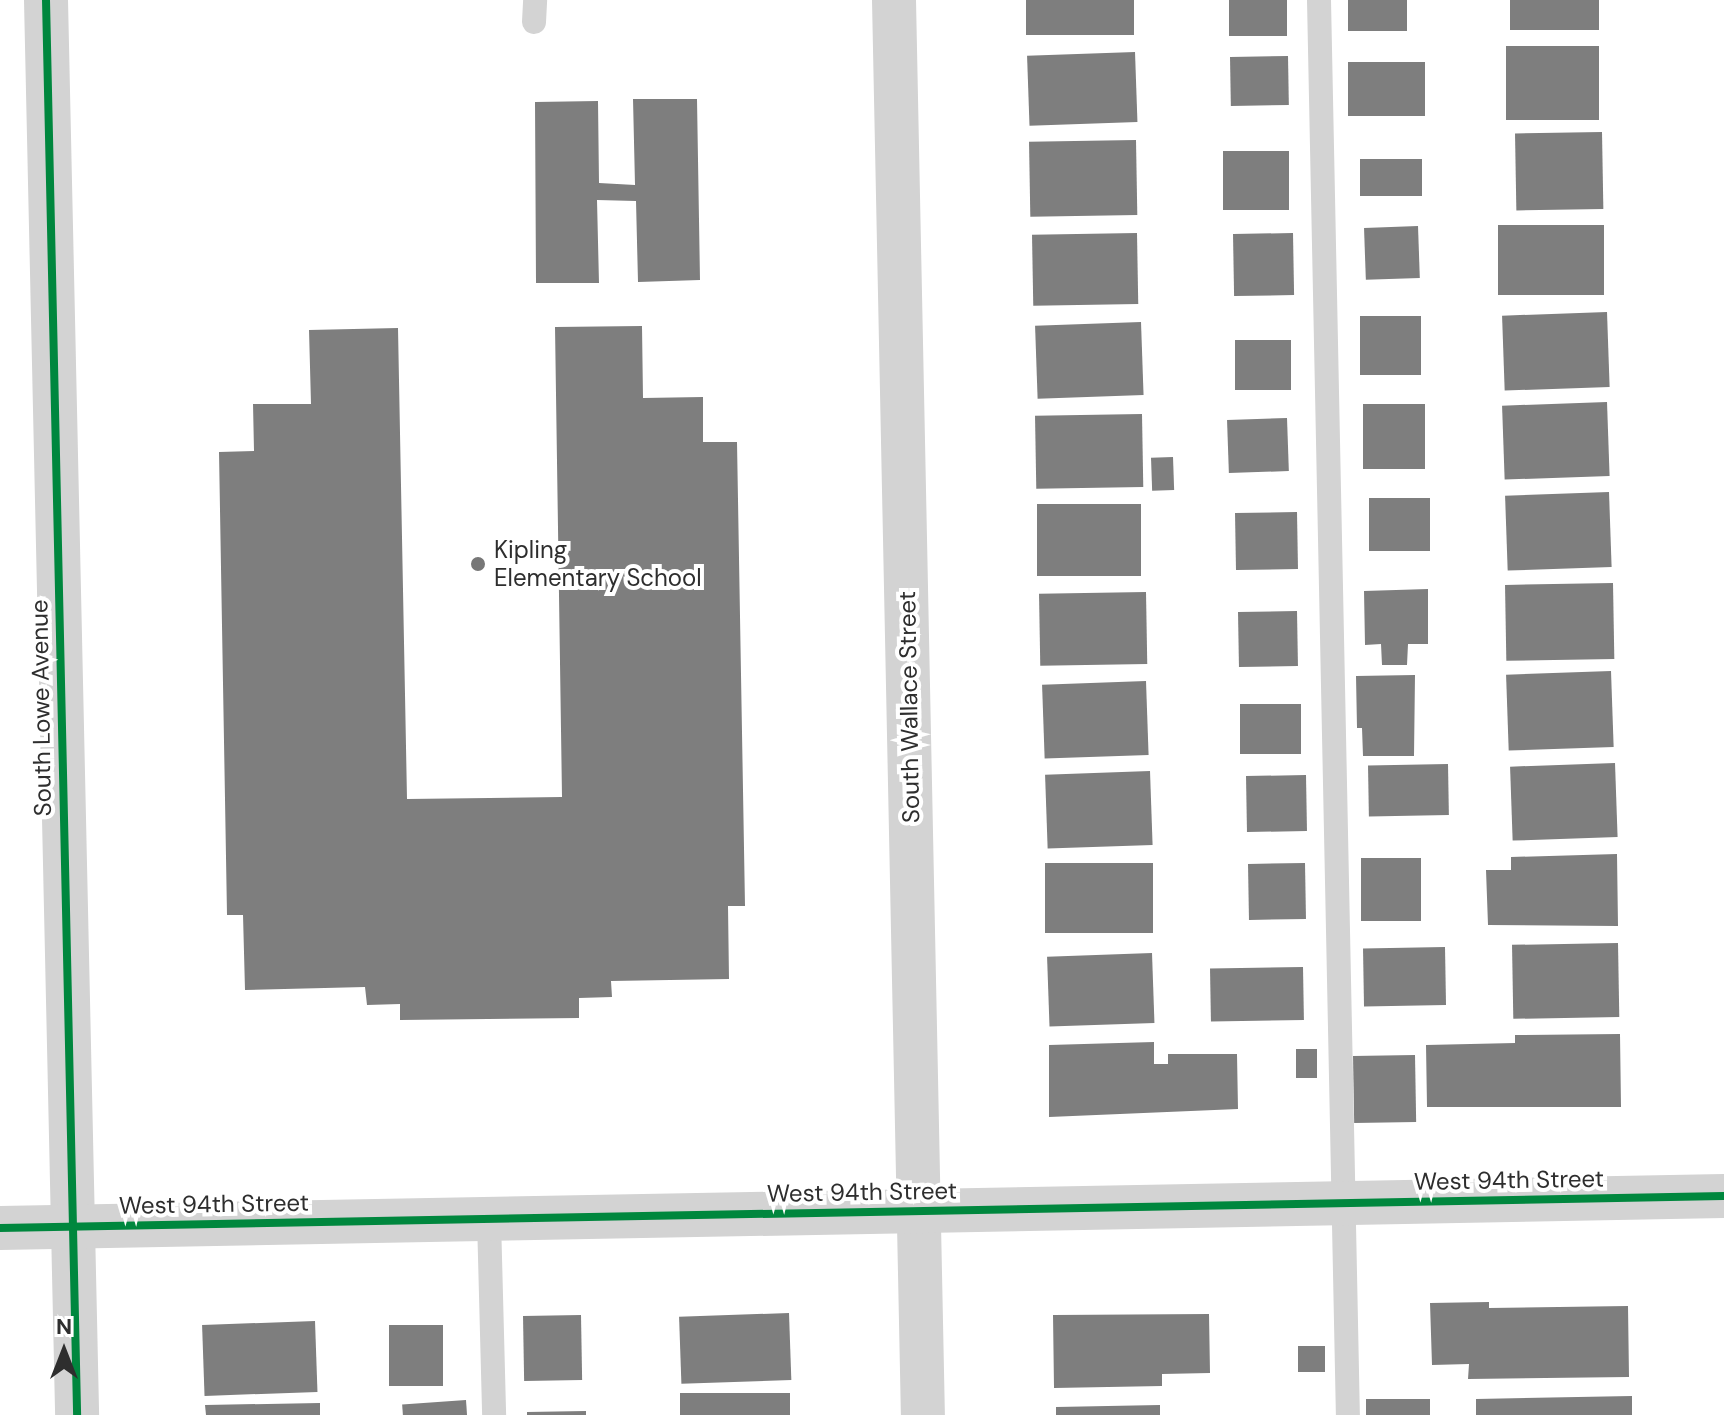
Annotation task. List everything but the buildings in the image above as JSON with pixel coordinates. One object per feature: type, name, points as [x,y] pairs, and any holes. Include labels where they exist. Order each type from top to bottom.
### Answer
[{"type":"street","name":"South Lowe Avenue","points":[[46,0],[77,1415]]},
{"type":"street","name":"South Wallace Street","points":[[894,0],[923,1415]]},
{"type":"street","name":"West 94th Street","points":[[0,1228],[1724,1196]]},
{"type":"lane","points":[[1319,0],[1348,1415]]},
{"type":"lane","points":[[489,1219],[494,1415]]},
{"type":"cycle path","points":[[46,0],[77,1415]]},
{"type":"cycle path","points":[[0,1228],[1724,1196]]},
{"type":"place","name":"Kipling Elementary School","points":[[478,564]]}]
